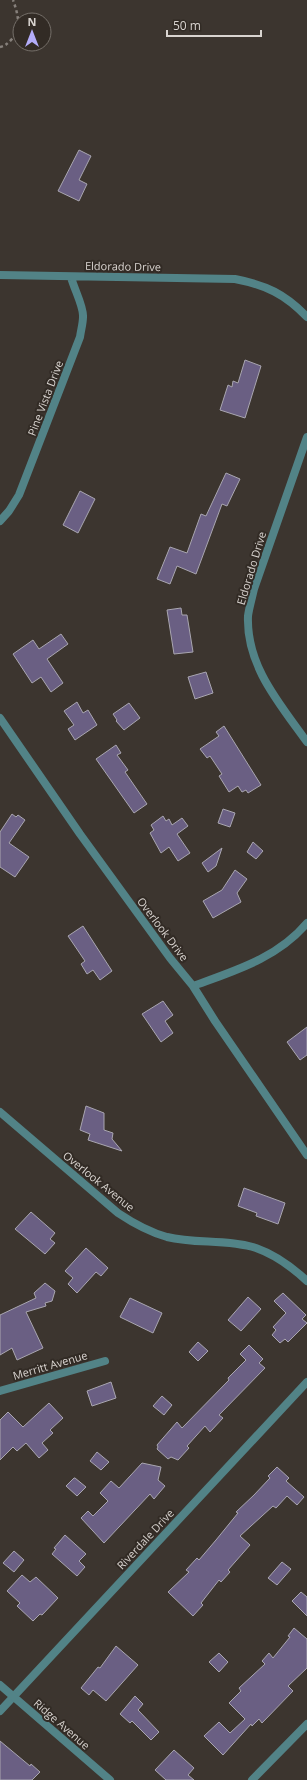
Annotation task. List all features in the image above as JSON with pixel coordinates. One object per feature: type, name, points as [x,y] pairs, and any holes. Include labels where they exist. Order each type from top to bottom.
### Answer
[{"type":"street","name":"Eldorado Drive","points":[[0,275],[235,279],[258,284],[278,292],[295,305],[307,317]]},
{"type":"street","name":"Pine Vista Drive","points":[[0,521],[9,511],[19,495],[80,336],[83,309],[74,289],[71,277]]},
{"type":"street","name":"Eldorado Drive","points":[[307,438],[254,589],[248,615],[248,626],[252,653],[257,666],[270,688],[307,742]]},
{"type":"street","name":"Overlook Drive","points":[[0,718],[80,834],[170,958],[193,986],[215,1022],[307,1155]]},
{"type":"street","points":[[193,986],[233,972],[276,951],[302,930],[307,923]]},
{"type":"street","name":"Overlook Avenue","points":[[0,1112],[133,1223],[168,1237],[235,1244],[255,1248],[281,1260],[307,1281]]},
{"type":"street","name":"Merritt Avenue","points":[[0,1391],[106,1361]]},
{"type":"street","name":"Riverdale Drive","points":[[0,1711],[307,1382]]},
{"type":"street","name":"Ridge Avenue","points":[[0,1685],[110,1780]]},
{"type":"street","points":[[252,1780],[307,1724]]},
{"type":"path","points":[[0,47],[5,46],[17,34],[18,15],[13,0]]},
{"type":"building","points":[[79,150],[91,156],[79,180],[87,184],[79,201],[58,191]]},
{"type":"building","points":[[245,360],[261,366],[245,418],[220,410],[228,385],[232,387],[233,381],[238,383]]},
{"type":"building","points":[[226,473],[240,479],[227,506],[222,504],[196,574],[177,566],[170,584],[157,579],[170,547],[187,553],[201,514],[206,516]]},
{"type":"building","points":[[80,491],[95,499],[78,533],[63,525]]},
{"type":"building","points":[[181,608],[182,615],[187,615],[193,652],[174,654],[167,610]]},
{"type":"building","points":[[61,634],[68,644],[47,659],[63,683],[51,692],[41,677],[32,683],[13,654],[33,640],[39,649]]},
{"type":"building","points":[[206,672],[213,693],[195,699],[188,677]]},
{"type":"building","points":[[77,702],[83,713],[88,710],[97,725],[75,740],[68,729],[74,725],[64,711]]},
{"type":"building","points":[[129,703],[140,718],[124,730],[116,721],[117,720],[113,714]]},
{"type":"building","points":[[224,726],[261,785],[248,793],[246,790],[242,792],[238,786],[229,792],[219,776],[222,774],[210,756],[207,758],[200,749],[219,736],[216,732]]},
{"type":"building","points":[[116,745],[121,753],[117,755],[128,770],[125,772],[147,804],[134,813],[96,759]]},
{"type":"building","points":[[223,809],[235,813],[230,827],[218,823]]},
{"type":"building","points":[[12,814],[16,817],[18,815],[25,820],[9,843],[29,857],[15,877],[0,867],[0,832]]},
{"type":"building","points":[[163,816],[166,821],[169,819],[172,825],[182,818],[188,826],[177,834],[190,853],[178,861],[169,847],[161,853],[150,833],[154,830],[151,825]]},
{"type":"building","points":[[253,842],[263,851],[256,859],[247,852]]},
{"type":"building","points":[[222,848],[216,866],[208,872],[202,863]]},
{"type":"building","points":[[235,870],[247,879],[237,893],[241,902],[213,918],[203,901],[222,890]]},
{"type":"building","points":[[83,926],[112,971],[100,980],[93,970],[87,974],[81,964],[85,961],[68,936]]},
{"type":"building","points":[[163,1001],[173,1015],[165,1021],[173,1033],[161,1042],[142,1014]]},
{"type":"building","points":[[307,1027],[307,1055],[300,1060],[287,1042]]},
{"type":"building","points":[[86,1106],[104,1113],[104,1130],[113,1133],[112,1139],[122,1151],[88,1140],[90,1134],[80,1130]]},
{"type":"building","points":[[244,1188],[285,1203],[278,1224],[256,1216],[257,1213],[238,1206]]},
{"type":"building","points":[[31,1212],[55,1233],[50,1239],[55,1243],[45,1254],[15,1229]]},
{"type":"building","points":[[86,1248],[108,1268],[101,1276],[96,1272],[77,1293],[68,1284],[73,1278],[65,1271]]},
{"type":"building","points":[[45,1283],[55,1291],[52,1301],[45,1303],[46,1306],[26,1312],[43,1348],[17,1360],[12,1348],[0,1355],[0,1315],[36,1298],[34,1293]]},
{"type":"building","points":[[283,1293],[306,1315],[302,1319],[307,1323],[288,1342],[285,1339],[280,1343],[272,1335],[276,1330],[273,1327],[286,1313],[274,1301]]},
{"type":"building","points":[[248,1297],[261,1309],[241,1331],[228,1320]]},
{"type":"building","points":[[130,1298],[162,1313],[153,1333],[120,1317]]},
{"type":"building","points":[[198,1342],[208,1351],[198,1361],[189,1352]]},
{"type":"building","points":[[249,1345],[263,1359],[259,1363],[265,1368],[219,1415],[223,1418],[210,1432],[205,1426],[187,1446],[189,1448],[178,1460],[171,1457],[168,1459],[157,1449],[157,1445],[177,1422],[182,1428],[229,1380],[228,1378],[246,1360],[240,1354]]},
{"type":"building","points":[[111,1382],[116,1398],[92,1406],[87,1391]]},
{"type":"building","points":[[162,1396],[172,1405],[164,1415],[153,1406]]},
{"type":"building","points":[[49,1403],[63,1418],[50,1430],[53,1433],[42,1443],[48,1450],[39,1458],[26,1443],[17,1451],[13,1447],[0,1460],[0,1420],[8,1412],[23,1427]]},
{"type":"building","points":[[97,1452],[109,1462],[101,1470],[90,1461]]},
{"type":"building","points":[[142,1463],[161,1467],[158,1480],[165,1486],[154,1499],[150,1494],[104,1543],[81,1518],[88,1511],[93,1516],[108,1501],[100,1493],[111,1481],[119,1488]]},
{"type":"building","points":[[277,1467],[289,1478],[286,1481],[304,1497],[297,1505],[287,1496],[276,1508],[273,1506],[240,1536],[250,1545],[228,1570],[230,1572],[221,1582],[219,1580],[201,1603],[203,1605],[193,1616],[168,1592],[189,1572],[186,1570],[197,1558],[199,1560],[238,1513],[236,1512],[270,1478],[268,1476]]},
{"type":"building","points":[[74,1478],[86,1487],[77,1496],[66,1486]]},
{"type":"building","points":[[65,1535],[86,1554],[79,1561],[85,1567],[77,1576],[52,1554],[56,1549],[54,1548]]},
{"type":"building","points":[[14,1551],[24,1560],[14,1572],[3,1563]]},
{"type":"building","points":[[282,1562],[291,1569],[277,1585],[268,1578]]},
{"type":"building","points":[[22,1575],[30,1582],[36,1577],[58,1598],[42,1615],[40,1614],[33,1621],[17,1606],[20,1603],[7,1591]]},
{"type":"building","points":[[301,1592],[307,1597],[307,1616],[292,1601]]},
{"type":"building","points":[[294,1628],[307,1639],[307,1668],[288,1686],[293,1691],[262,1723],[259,1719],[252,1726],[251,1724],[223,1755],[204,1736],[219,1722],[230,1733],[245,1719],[229,1703],[241,1691],[239,1688],[265,1664],[262,1661],[269,1653],[273,1658],[290,1637],[288,1636]]},
{"type":"building","points":[[116,1646],[138,1665],[106,1701],[93,1690],[89,1695],[81,1688],[98,1667],[100,1668]]},
{"type":"building","points":[[219,1653],[228,1662],[219,1672],[209,1662]]},
{"type":"building","points":[[135,1696],[143,1704],[138,1710],[159,1732],[151,1740],[132,1721],[130,1723],[120,1714]]},
{"type":"building","points":[[0,1741],[30,1766],[31,1764],[40,1772],[32,1780],[0,1780]]},
{"type":"building","points":[[174,1750],[194,1768],[188,1775],[194,1780],[166,1780],[155,1770]]}]
